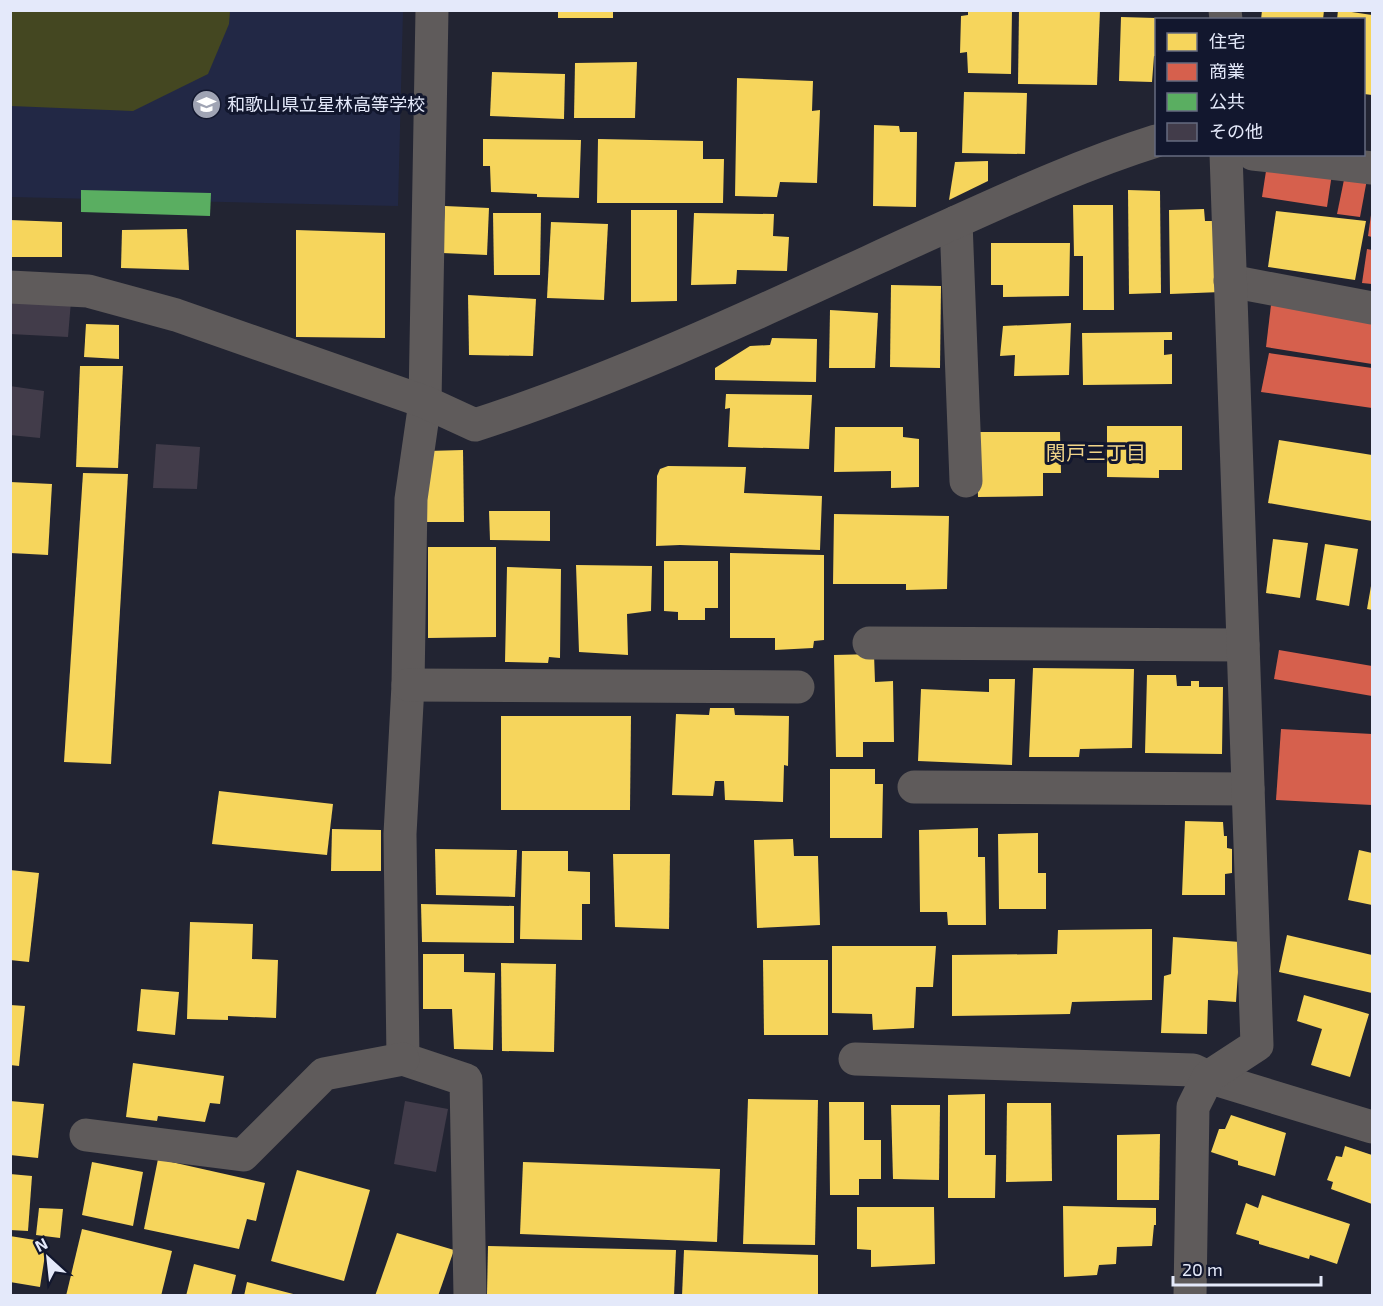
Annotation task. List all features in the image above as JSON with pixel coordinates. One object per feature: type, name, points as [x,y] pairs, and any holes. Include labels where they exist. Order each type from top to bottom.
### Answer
[{"type":"street","points":[[403,1059],[400,834],[408,684],[411,499],[425,402],[432,10]]},
{"type":"street","points":[[10,287],[88,291],[176,315],[425,402],[475,425],[539,404],[734,323],[956,222],[1114,155],[1155,141]]},
{"type":"street","points":[[1190,1296],[1193,1107],[1208,1077],[1257,1045],[1226,156]]},
{"type":"street","points":[[1269,156],[1372,168]]},
{"type":"street","points":[[956,222],[966,481]]},
{"type":"street","points":[[1230,281],[1372,308]]},
{"type":"street","points":[[869,643],[1244,645]]},
{"type":"street","points":[[408,684],[798,687]]},
{"type":"street","points":[[914,787],[1248,789]]},
{"type":"street","points":[[86,1135],[243,1155],[324,1074],[403,1059],[466,1080],[470,1296]]},
{"type":"street","points":[[855,1059],[1193,1070],[1208,1077],[1372,1127]]},
{"type":"shaded area","name":"和歌山県立星林高等学校","points":[[11,11],[403,11],[398,206],[11,197]]},
{"type":"green space","points":[[11,10],[230,11],[229,24],[208,74],[133,111],[11,106]]},
{"type":"building: 住宅","points":[[558,10],[613,10],[613,18],[558,18]]},
{"type":"building: 住宅","points":[[968,10],[1012,10],[1011,74],[968,73],[967,52],[960,53],[961,16],[968,15]]},
{"type":"building: 住宅","points":[[1019,10],[1100,10],[1097,85],[1018,84]]},
{"type":"building: 住宅","points":[[1262,10],[1324,10],[1323,18],[1261,18]]},
{"type":"building: 住宅","points":[[1338,10],[1372,15],[1372,95],[1365,94],[1365,18],[1337,18]]},
{"type":"building: 住宅","points":[[1121,17],[1156,18],[1152,82],[1119,81]]},
{"type":"building: 住宅","points":[[637,62],[635,118],[574,118],[575,63]]},
{"type":"building: 住宅","points":[[492,72],[565,74],[564,119],[490,116]]},
{"type":"building: 住宅","points":[[737,78],[813,81],[812,111],[820,110],[817,183],[780,182],[777,197],[735,196]]},
{"type":"building: 住宅","points":[[964,92],[1027,93],[1025,154],[962,153]]},
{"type":"building: 住宅","points":[[874,125],[899,126],[900,132],[917,132],[916,207],[873,206]]},
{"type":"building: 住宅","points":[[483,139],[581,140],[579,198],[537,197],[537,194],[491,192],[490,166],[483,166]]},
{"type":"building: 住宅","points":[[598,139],[703,141],[703,159],[724,159],[723,203],[597,203]]},
{"type":"building: 住宅","points":[[988,161],[988,181],[949,200],[955,162]]},
{"type":"building: 住宅","points":[[1128,190],[1160,191],[1161,293],[1129,294]]},
{"type":"building: 住宅","points":[[1073,205],[1113,205],[1114,310],[1083,310],[1083,256],[1074,256]]},
{"type":"building: 住宅","points":[[445,206],[489,208],[487,255],[442,253]]},
{"type":"building: 住宅","points":[[1204,209],[1205,221],[1220,221],[1221,292],[1170,294],[1169,210]]},
{"type":"building: 住宅","points":[[631,210],[677,210],[677,301],[631,302]]},
{"type":"building: 住宅","points":[[1276,211],[1366,221],[1355,280],[1268,267]]},
{"type":"building: 住宅","points":[[493,213],[541,213],[540,275],[494,275]]},
{"type":"building: 住宅","points":[[694,213],[774,214],[773,236],[789,237],[787,271],[737,270],[736,284],[691,285]]},
{"type":"building: 住宅","points":[[10,220],[62,222],[62,257],[10,257]]},
{"type":"building: 住宅","points":[[551,222],[608,224],[604,300],[547,298]]},
{"type":"building: 住宅","points":[[187,229],[189,270],[121,268],[122,230]]},
{"type":"building: 住宅","points":[[296,230],[385,233],[385,338],[296,337]]},
{"type":"building: 住宅","points":[[991,243],[1070,243],[1069,296],[1003,297],[1003,285],[991,285]]},
{"type":"building: 住宅","points":[[891,285],[941,286],[940,368],[890,367]]},
{"type":"building: 住宅","points":[[468,295],[536,299],[533,356],[469,355]]},
{"type":"building: 住宅","points":[[830,310],[878,313],[875,368],[829,368]]},
{"type":"building: 住宅","points":[[1071,323],[1069,375],[1014,376],[1015,355],[1000,356],[1003,326]]},
{"type":"building: 住宅","points":[[86,324],[119,325],[119,359],[84,357]]},
{"type":"building: 住宅","points":[[1172,332],[1172,340],[1164,340],[1164,355],[1172,354],[1172,384],[1083,385],[1082,333]]},
{"type":"building: 住宅","points":[[772,338],[817,339],[816,382],[715,380],[715,368],[750,346],[770,345]]},
{"type":"building: 住宅","points":[[80,366],[123,366],[118,468],[76,467]]},
{"type":"building: 住宅","points":[[726,394],[812,395],[809,449],[728,447],[730,408],[725,409]]},
{"type":"building: 住宅","points":[[1107,426],[1182,426],[1182,470],[1159,470],[1159,478],[1107,477]]},
{"type":"building: 住宅","points":[[835,427],[903,427],[903,437],[919,439],[919,487],[891,488],[891,471],[834,472]]},
{"type":"building: 住宅","points":[[976,432],[1060,432],[1061,473],[1043,473],[1043,496],[978,497]]},
{"type":"building: 住宅","points":[[1279,440],[1372,455],[1372,521],[1268,503]]},
{"type":"building: 住宅","points":[[463,450],[464,522],[427,522],[427,451]]},
{"type":"building: 住宅","points":[[668,466],[746,467],[744,493],[822,496],[820,550],[656,546],[657,476],[660,469]]},
{"type":"building: 住宅","points":[[83,473],[128,474],[111,764],[64,762]]},
{"type":"building: 住宅","points":[[10,482],[52,484],[48,555],[10,553]]},
{"type":"building: 住宅","points":[[489,511],[550,511],[550,541],[490,540]]},
{"type":"building: 住宅","points":[[834,514],[949,516],[947,589],[906,590],[906,584],[833,584]]},
{"type":"building: 住宅","points":[[1273,539],[1308,543],[1300,598],[1266,593]]},
{"type":"building: 住宅","points":[[1325,544],[1358,549],[1349,606],[1316,600]]},
{"type":"building: 住宅","points":[[428,547],[496,547],[496,637],[428,638]]},
{"type":"building: 住宅","points":[[730,553],[824,555],[824,640],[814,641],[813,648],[775,650],[775,638],[730,638]]},
{"type":"building: 住宅","points":[[664,561],[718,561],[718,608],[705,608],[705,620],[678,620],[678,612],[664,611]]},
{"type":"building: 住宅","points":[[576,565],[652,566],[651,611],[627,614],[628,655],[579,652]]},
{"type":"building: 住宅","points":[[507,567],[561,569],[560,658],[549,657],[548,663],[505,662]]},
{"type":"building: 住宅","points":[[1372,586],[1372,610],[1367,609]]},
{"type":"building: 住宅","points":[[874,654],[875,682],[893,681],[894,742],[863,742],[863,757],[836,757],[834,655]]},
{"type":"building: 住宅","points":[[1033,668],[1134,669],[1132,748],[1080,749],[1079,757],[1029,757]]},
{"type":"building: 住宅","points":[[1147,675],[1176,675],[1177,686],[1191,686],[1191,681],[1199,681],[1199,687],[1223,687],[1222,754],[1145,753]]},
{"type":"building: 住宅","points":[[989,679],[1015,679],[1012,765],[918,761],[921,689],[989,692]]},
{"type":"building: 住宅","points":[[710,708],[734,708],[735,715],[789,716],[788,766],[784,765],[783,802],[725,800],[724,781],[715,781],[713,796],[672,795],[676,714],[709,715]]},
{"type":"building: 住宅","points":[[501,716],[631,716],[630,810],[501,810]]},
{"type":"building: 住宅","points":[[830,769],[875,769],[875,784],[883,784],[882,838],[830,838]]},
{"type":"building: 住宅","points":[[219,791],[333,804],[327,855],[212,844]]},
{"type":"building: 住宅","points":[[1185,821],[1223,822],[1224,836],[1227,836],[1227,848],[1232,849],[1232,873],[1225,874],[1225,895],[1182,895]]},
{"type":"building: 住宅","points":[[978,828],[978,857],[985,857],[986,925],[948,925],[947,912],[920,912],[919,830]]},
{"type":"building: 住宅","points":[[332,829],[381,830],[381,871],[331,871]]},
{"type":"building: 住宅","points":[[1038,833],[1038,873],[1046,873],[1046,909],[999,909],[998,834]]},
{"type":"building: 住宅","points":[[793,839],[794,856],[818,856],[820,925],[757,928],[754,840]]},
{"type":"building: 住宅","points":[[435,849],[517,850],[515,897],[436,895]]},
{"type":"building: 住宅","points":[[1359,850],[1372,853],[1372,905],[1348,900]]},
{"type":"building: 住宅","points":[[522,851],[568,851],[568,871],[590,872],[590,904],[582,904],[582,940],[520,939]]},
{"type":"building: 住宅","points":[[613,854],[670,854],[669,929],[615,927]]},
{"type":"building: 住宅","points":[[10,870],[39,873],[29,962],[10,960]]},
{"type":"building: 住宅","points":[[421,904],[514,906],[514,943],[422,942]]},
{"type":"building: 住宅","points":[[190,922],[253,924],[252,959],[278,960],[276,1018],[228,1016],[228,1020],[187,1019]]},
{"type":"building: 住宅","points":[[1152,929],[1152,1000],[1072,1002],[1070,1014],[952,1016],[952,955],[1057,954],[1058,930]]},
{"type":"building: 住宅","points":[[1287,935],[1372,955],[1372,993],[1279,972]]},
{"type":"building: 住宅","points":[[1173,937],[1240,942],[1236,1002],[1208,1000],[1207,1034],[1161,1033],[1164,976],[1171,974]]},
{"type":"building: 住宅","points":[[832,946],[936,946],[933,987],[916,987],[914,1028],[873,1030],[872,1014],[832,1013]]},
{"type":"building: 住宅","points":[[423,954],[464,954],[464,972],[495,973],[493,1050],[454,1049],[452,1009],[423,1009]]},
{"type":"building: 住宅","points":[[763,960],[828,960],[828,1035],[764,1035]]},
{"type":"building: 住宅","points":[[501,963],[556,964],[554,1052],[502,1051]]},
{"type":"building: 住宅","points":[[141,989],[179,992],[175,1035],[137,1031]]},
{"type":"building: 住宅","points":[[1304,995],[1369,1014],[1350,1077],[1311,1065],[1322,1029],[1297,1021]]},
{"type":"building: 住宅","points":[[10,1005],[25,1006],[19,1066],[10,1065]]},
{"type":"building: 住宅","points":[[133,1063],[224,1076],[220,1104],[210,1103],[205,1122],[158,1116],[157,1121],[126,1117]]},
{"type":"building: 住宅","points":[[985,1094],[985,1155],[996,1155],[995,1198],[948,1198],[948,1095]]},
{"type":"building: 住宅","points":[[748,1099],[818,1100],[815,1245],[743,1244]]},
{"type":"building: 住宅","points":[[10,1101],[44,1104],[38,1158],[10,1155]]},
{"type":"building: 住宅","points":[[829,1102],[864,1102],[864,1140],[881,1140],[881,1179],[859,1179],[859,1195],[830,1195]]},
{"type":"building: 住宅","points":[[1007,1103],[1051,1103],[1052,1181],[1006,1182]]},
{"type":"building: 住宅","points":[[891,1105],[940,1105],[939,1180],[893,1179]]},
{"type":"building: 住宅","points":[[1231,1115],[1286,1133],[1275,1176],[1238,1165],[1238,1161],[1211,1152],[1219,1129],[1225,1129]]},
{"type":"building: 住宅","points":[[1160,1134],[1159,1200],[1117,1200],[1117,1135]]},
{"type":"building: 住宅","points":[[1345,1146],[1372,1155],[1372,1204],[1331,1189],[1333,1182],[1327,1180],[1336,1156],[1342,1157]]},
{"type":"building: 住宅","points":[[158,1159],[265,1183],[256,1221],[247,1219],[239,1249],[144,1229]]},
{"type":"building: 住宅","points":[[92,1162],[143,1172],[133,1226],[82,1215]]},
{"type":"building: 住宅","points":[[523,1162],[720,1169],[717,1242],[520,1234]]},
{"type":"building: 住宅","points":[[297,1170],[370,1190],[344,1281],[271,1261]]},
{"type":"building: 住宅","points":[[10,1174],[32,1176],[28,1231],[10,1230]]},
{"type":"building: 住宅","points":[[1262,1195],[1350,1224],[1337,1264],[1310,1255],[1309,1259],[1259,1244],[1259,1241],[1236,1234],[1246,1203],[1258,1208]]},
{"type":"building: 住宅","points":[[1063,1206],[1156,1208],[1152,1246],[1117,1247],[1116,1264],[1099,1265],[1097,1275],[1064,1277]]},
{"type":"building: 住宅","points":[[857,1207],[934,1207],[935,1264],[871,1267],[871,1250],[857,1249]]},
{"type":"building: 住宅","points":[[39,1208],[63,1209],[60,1238],[36,1235]]},
{"type":"building: 住宅","points":[[82,1229],[172,1251],[161,1296],[66,1296]]},
{"type":"building: 住宅","points":[[397,1233],[454,1250],[438,1296],[375,1296]]},
{"type":"building: 住宅","points":[[10,1236],[47,1242],[40,1287],[10,1282]]},
{"type":"building: 住宅","points":[[488,1246],[676,1250],[674,1296],[487,1296]]},
{"type":"building: 住宅","points":[[684,1250],[818,1255],[818,1296],[682,1296]]},
{"type":"building: 住宅","points":[[194,1264],[236,1275],[231,1296],[186,1296]]},
{"type":"building: 住宅","points":[[247,1282],[297,1295],[297,1296],[244,1296]]},
{"type":"building: 商業","points":[[1268,158],[1333,167],[1327,207],[1262,197]]},
{"type":"building: 商業","points":[[1346,170],[1368,174],[1360,217],[1337,214]]},
{"type":"building: 商業","points":[[1372,215],[1372,237],[1368,236]]},
{"type":"building: 商業","points":[[1367,249],[1372,250],[1372,284],[1362,283]]},
{"type":"building: 商業","points":[[1271,305],[1372,319],[1372,364],[1266,347]]},
{"type":"building: 商業","points":[[1269,353],[1372,368],[1372,408],[1261,392]]},
{"type":"building: 商業","points":[[1279,650],[1372,666],[1372,696],[1274,679]]},
{"type":"building: 商業","points":[[1281,729],[1372,734],[1372,805],[1276,800]]},
{"type":"building: 公共","points":[[81,190],[211,193],[210,216],[81,212]]},
{"type":"building: その他","points":[[10,297],[71,301],[68,337],[10,334]]},
{"type":"building: その他","points":[[10,386],[44,391],[40,438],[10,435]]},
{"type":"building: その他","points":[[156,444],[200,447],[197,489],[153,488]]},
{"type":"building: その他","points":[[405,1101],[448,1109],[436,1172],[394,1164]]},
{"type":"place","name":"和歌山県立星林高等学校","points":[[206,104]]},
{"type":"district","name":"関戸三丁目","points":[[1096,452]]}]
